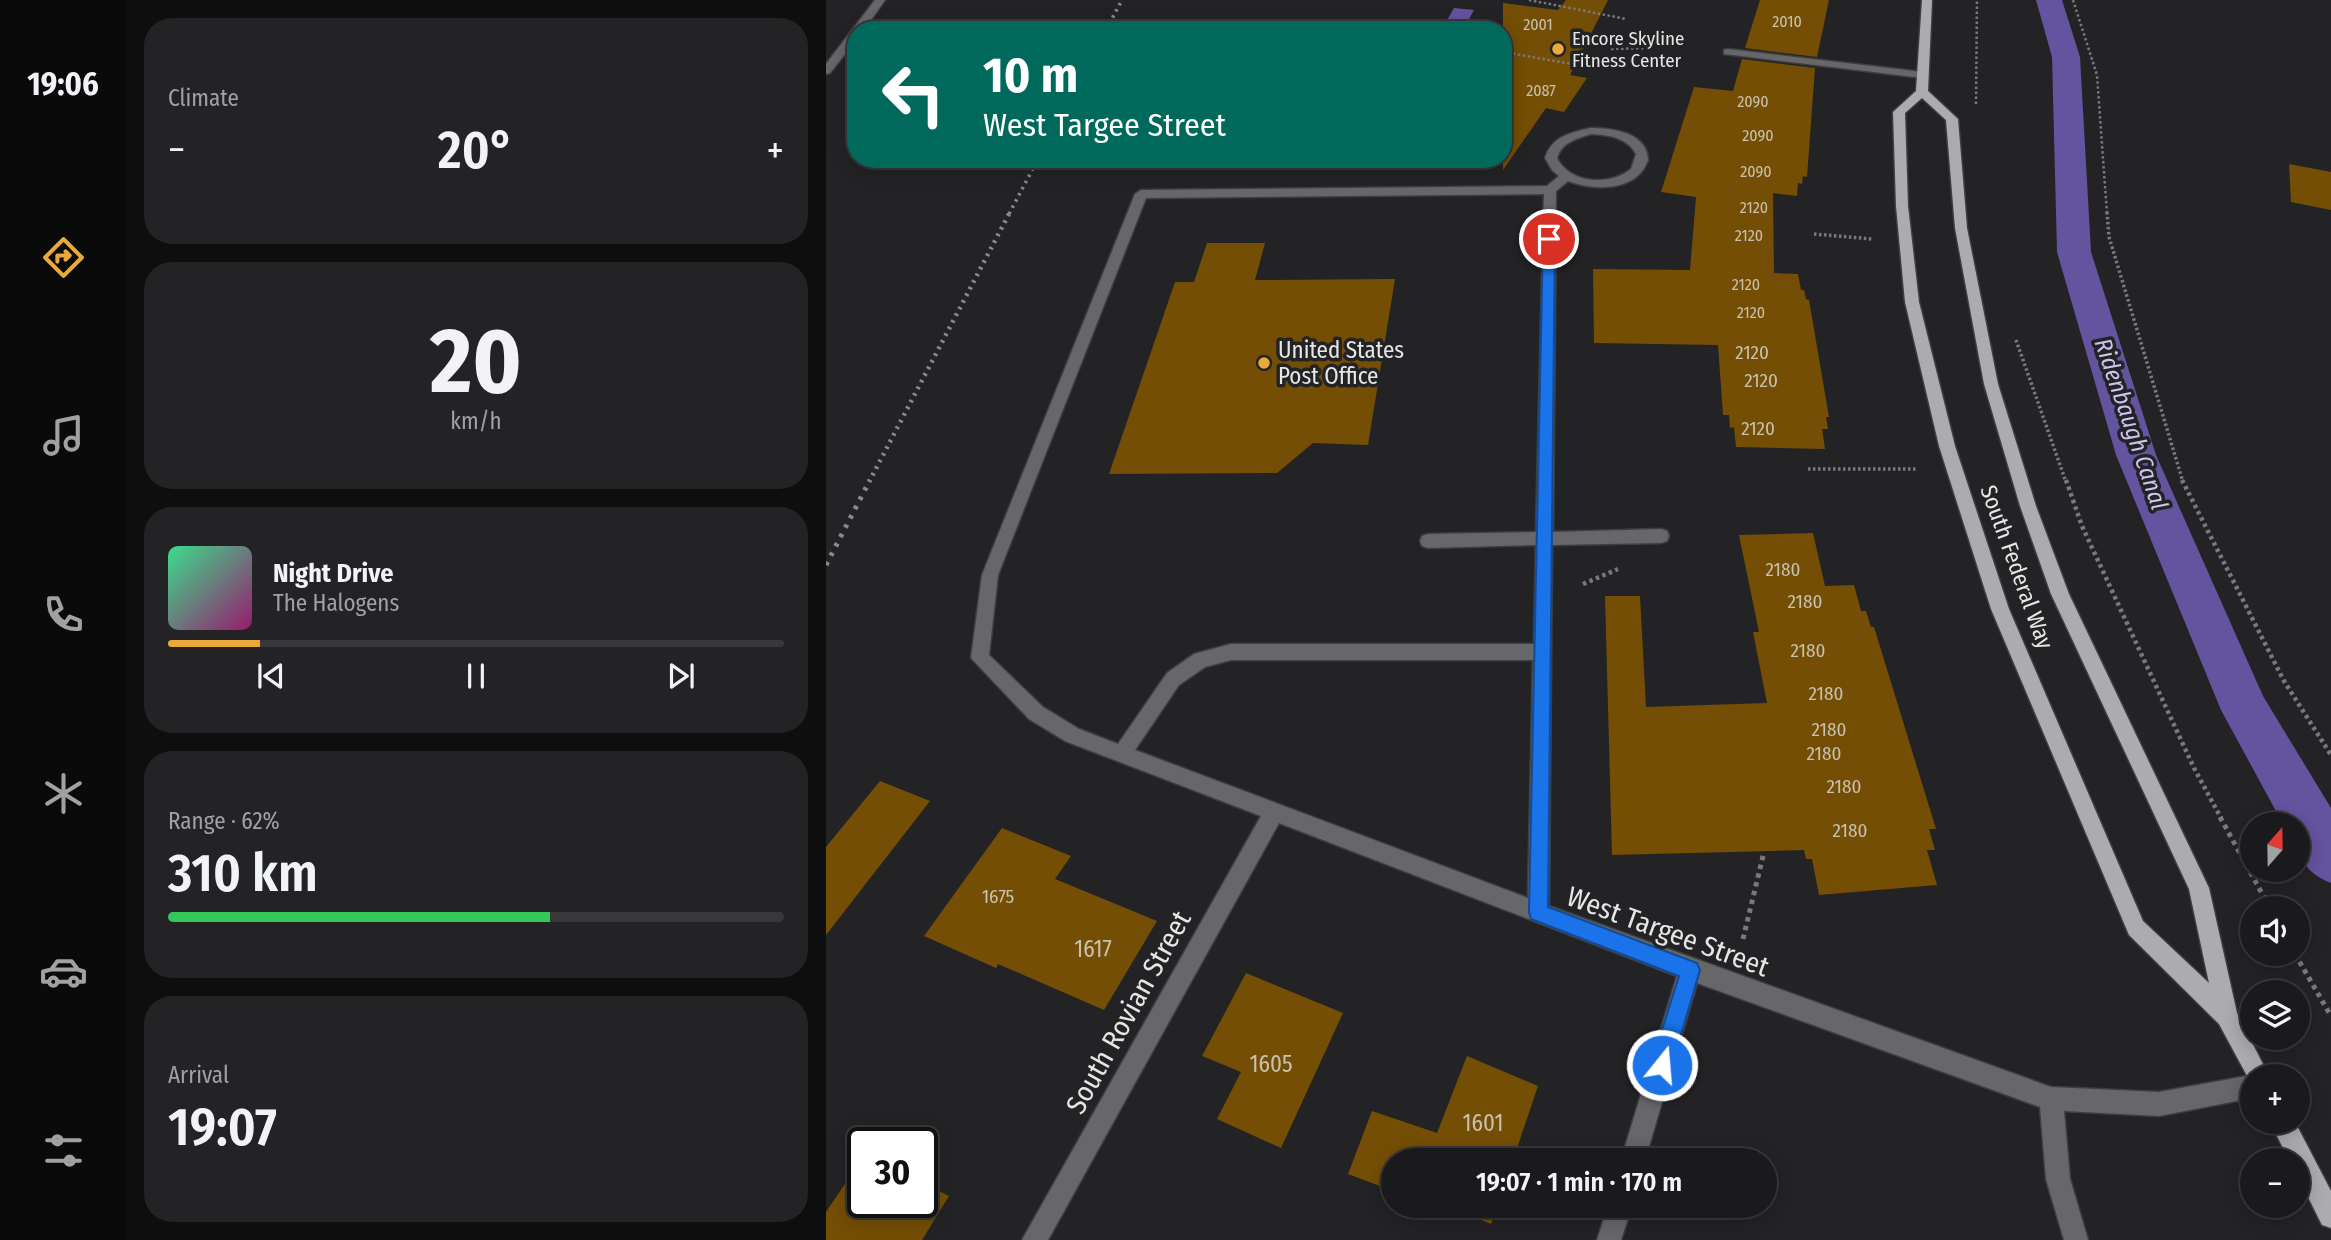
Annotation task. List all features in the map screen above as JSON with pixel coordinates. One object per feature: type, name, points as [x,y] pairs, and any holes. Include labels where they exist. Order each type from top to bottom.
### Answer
[{"type":"main road","points":[[1923,84],[1927,0]]},
{"type":"main road","name":"South Federal Way","points":[[2227,1016],[2136,928],[2000,609],[1947,446],[1912,302],[1902,206],[1899,112],[1923,84],[1952,119],[1961,228],[1991,384],[2028,506],[2060,594],[2199,888],[2227,1016],[2252,1064]]},
{"type":"main road","points":[[2288,1134],[2331,1216]]},
{"type":"street","points":[[865,21],[880,0]]},
{"type":"street","points":[[826,71],[847,45]]},
{"type":"street","points":[[1728,52],[1923,84]]},
{"type":"street","points":[[1590,131],[1618,134],[1639,146],[1643,155],[1643,164],[1637,172],[1611,183],[1595,184],[1566,177],[1556,170],[1551,161],[1551,152],[1556,144],[1577,133],[1590,131]]},
{"type":"street","points":[[1538,912],[1550,190],[1566,177]]},
{"type":"street","name":"West Targee Street","points":[[1550,190],[1141,194],[990,575],[980,658],[1036,713],[1072,735],[1690,970],[2051,1099],[2159,1104],[2240,1089]]},
{"type":"street","points":[[1428,541],[1661,537]]},
{"type":"street","points":[[1121,755],[1172,679],[1200,660],[1231,652],[1542,652]]},
{"type":"street","name":"South Rovian Street","points":[[1034,1240],[1274,813]]},
{"type":"street","points":[[1637,1148],[1690,970]]},
{"type":"street","points":[[2051,1099],[2058,1179],[2076,1240]]},
{"type":"street","points":[[1609,1240],[1615,1218]]},
{"type":"path","points":[[1529,0],[1626,19]]},
{"type":"path","points":[[1976,110],[1977,0]]},
{"type":"path","points":[[2073,0],[2097,75],[2109,237],[2178,473],[2284,681],[2331,755]]},
{"type":"path","points":[[1611,49],[1649,48]]},
{"type":"path","points":[[1512,53],[1572,64],[1612,61]]},
{"type":"path","points":[[1814,234],[1872,239]]},
{"type":"path","points":[[2015,338],[2082,526],[2194,768],[2263,896]]},
{"type":"path","points":[[1808,469],[1916,470]]},
{"type":"path","points":[[1583,584],[1621,567]]},
{"type":"path","points":[[1743,940],[1764,852]]},
{"type":"path","points":[[2302,966],[2331,1016]]},
{"type":"shaded area","points":[[1454,8],[1474,10],[1468,21],[1447,21]]},
{"type":"building","points":[[1566,0],[1608,0],[1570,75],[1587,78],[1564,112],[1546,108],[1512,157],[1512,21],[1503,21],[1503,3],[1558,10]]},
{"type":"building","points":[[1760,0],[1829,0],[1817,57],[1745,48]]},
{"type":"building","points":[[1742,59],[1815,68],[1807,177],[1803,176],[1802,184],[1798,183],[1797,196],[1773,193],[1774,273],[1798,274],[1801,290],[1804,290],[1806,299],[1809,300],[1829,417],[1826,417],[1828,429],[1822,429],[1825,449],[1736,447],[1734,427],[1730,428],[1729,415],[1723,415],[1718,345],[1594,343],[1593,269],[1690,270],[1696,197],[1661,192],[1694,87],[1733,91]]},
{"type":"building","points":[[2289,164],[2331,172],[2331,210],[2291,202]]},
{"type":"building","name":"United States Post Office","points":[[1207,243],[1265,243],[1255,280],[1395,279],[1368,445],[1313,443],[1277,473],[1109,474],[1175,282],[1194,282]]},
{"type":"building","points":[[1813,533],[1825,586],[1854,585],[1861,611],[1866,611],[1871,627],[1874,627],[1936,829],[1929,829],[1935,850],[1927,850],[1937,885],[1819,895],[1812,859],[1806,859],[1804,850],[1612,855],[1605,596],[1640,596],[1646,707],[1767,703],[1753,632],[1759,632],[1739,535]]},
{"type":"building","points":[[880,781],[930,801],[826,935],[826,847]]},
{"type":"building","points":[[1002,828],[1071,856],[1055,879],[1157,921],[1104,1010],[998,964],[996,968],[924,936]]},
{"type":"building","points":[[1246,973],[1343,1013],[1281,1148],[1217,1119],[1241,1072],[1202,1056]]},
{"type":"building","points":[[1467,1056],[1538,1086],[1517,1148],[1381,1148],[1381,1186],[1348,1174],[1372,1111],[1437,1133]]},
{"type":"building","points":[[847,1181],[847,1218],[936,1218],[922,1240],[826,1240],[826,1212]]},
{"type":"building","points":[[938,1191],[949,1196],[938,1214]]},
{"type":"building","points":[[1477,1218],[1493,1218],[1491,1224]]},
{"type":"waterway","name":"Ridenbaugh Canal","points":[[2049,0],[2066,57],[2074,252],[2136,455],[2245,710],[2331,857]]},
{"type":"railway","points":[[1111,21],[1122,0]]},
{"type":"railway","points":[[1009,214],[1033,168]]},
{"type":"railway","points":[[869,482],[1010,212]]},
{"type":"railway","points":[[826,565],[870,480]]},
{"type":"place","name":"Encore Skyline Fitness Center","points":[[1558,49]]},
{"type":"place","name":"United States Post Office","points":[[1264,363]]},
{"type":"route","points":[[1549,239],[1538,912],[1690,970],[1662,1065]]}]
